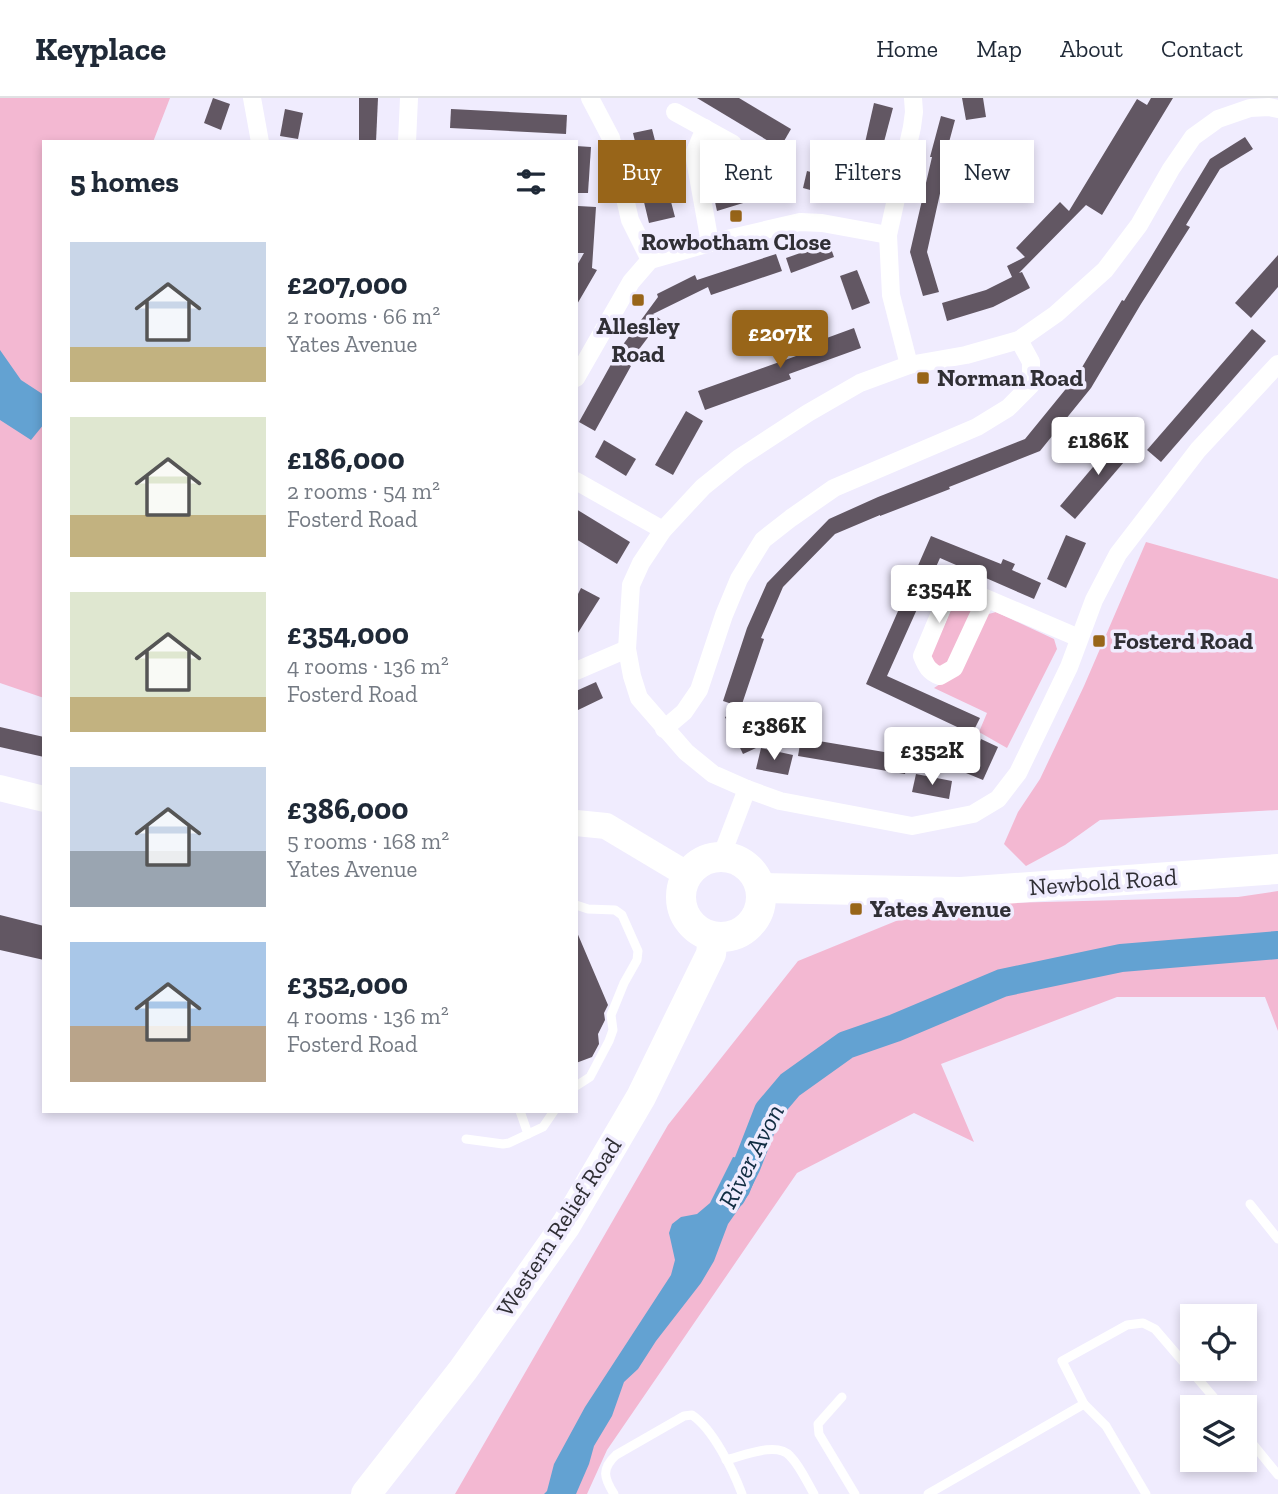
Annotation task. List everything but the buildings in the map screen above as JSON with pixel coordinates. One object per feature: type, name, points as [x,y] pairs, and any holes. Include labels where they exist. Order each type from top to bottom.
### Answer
[{"type":"highway","points":[[708,859],[734,859],[746,865],[761,888],[758,914],[740,933],[713,937],[701,932],[691,924],[684,913],[681,900],[682,887],[688,875],[697,865],[708,859]]},
{"type":"highway","name":"Newbold Road","points":[[761,888],[961,892],[1278,869]]},
{"type":"highway","name":"Western Relief Road","points":[[366,1494],[463,1370],[566,1225],[641,1097],[711,954],[713,937]]},
{"type":"main road","points":[[0,788],[42,798]]},
{"type":"main road","points":[[578,823],[606,826],[688,875]]},
{"type":"street","points":[[252,98],[260,140]]},
{"type":"street","points":[[407,140],[409,98]]},
{"type":"street","points":[[590,98],[611,138],[630,220],[650,260]]},
{"type":"street","points":[[909,365],[891,295],[888,235],[912,127],[913,98]]},
{"type":"street","points":[[1278,109],[1250,108],[1218,118],[1193,137],[1139,225],[1105,270],[1056,314],[1019,340],[965,355],[909,365],[860,383],[807,413],[739,458],[703,487],[663,530],[641,563],[631,586],[627,649],[639,698],[686,752],[713,774],[780,801],[912,826],[973,814],[998,799],[1018,773],[1069,667],[1094,600],[1118,554],[1198,450],[1278,363]]},
{"type":"street","points":[[675,112],[726,140]]},
{"type":"street","points":[[705,128],[694,154],[710,243]]},
{"type":"street","points":[[578,375],[631,282],[650,260],[800,222],[822,223],[888,235]]},
{"type":"street","points":[[664,729],[684,712],[699,690],[723,615],[739,579],[764,540],[790,518],[834,488],[977,427],[1008,408],[1031,386],[1031,362],[1019,340]]},
{"type":"street","points":[[578,482],[663,530]]},
{"type":"street","points":[[986,599],[954,668],[940,676],[934,674],[926,667],[922,656],[948,594],[953,589],[962,588],[1079,638]]},
{"type":"street","points":[[578,670],[627,649]]},
{"type":"street","points":[[721,857],[747,789]]},
{"type":"lane","points":[[578,906],[615,911],[622,915],[638,951],[637,960],[611,1015],[614,1030],[590,1077],[578,1085]]},
{"type":"lane","points":[[521,1113],[528,1134]]},
{"type":"lane","points":[[466,1139],[503,1144],[544,1127],[553,1113]]},
{"type":"lane","points":[[1250,1204],[1278,1239]]},
{"type":"lane","points":[[1146,1494],[1106,1426],[1084,1404],[1062,1361],[1127,1325],[1143,1323],[1155,1329],[1212,1395]]},
{"type":"lane","points":[[842,1397],[818,1424],[819,1434],[855,1494]]},
{"type":"lane","points":[[928,1494],[1084,1404]]},
{"type":"lane","points":[[614,1494],[607,1484],[605,1471],[608,1462],[684,1416],[692,1415],[708,1431],[732,1469],[742,1494]]},
{"type":"lane","points":[[726,1460],[763,1450],[778,1449],[789,1454],[814,1494]]},
{"type":"lane","points":[[1257,1449],[1278,1475]]},
{"type":"shaded area","points":[[0,98],[170,98],[154,140],[42,140],[42,697],[0,683]]},
{"type":"shaded area","points":[[1146,542],[1278,579],[1278,810],[1100,820],[1065,845],[1026,866],[1004,844],[1018,812],[1040,779],[1084,686]]},
{"type":"shaded area","points":[[962,598],[971,600],[974,606],[948,665],[940,669],[930,657],[955,601]]},
{"type":"shaded area","points":[[996,612],[1054,639],[1057,649],[1007,748],[979,732],[987,713],[934,688],[961,670],[985,615]]},
{"type":"shaded area","points":[[1278,891],[1278,1031],[1265,997],[1117,997],[941,1064],[974,1142],[914,1113],[797,1173],[607,1450],[587,1494],[455,1494],[668,1125],[798,961],[896,921],[1010,903],[1238,897]]},
{"type":"water","points":[[0,350],[21,380],[42,394],[42,426],[31,440],[0,420]]},
{"type":"water","points":[[733,1157],[762,1162],[749,1194],[728,1224],[714,1261],[638,1369],[624,1382],[612,1416],[594,1446],[576,1494],[544,1494],[554,1464],[585,1407],[671,1275],[675,1260],[669,1233],[672,1224],[681,1217],[697,1214],[710,1203]]},
{"type":"waterway","name":"River Avon","points":[[732,1195],[768,1111],[790,1085],[846,1045],[895,1028],[1002,983],[1121,958],[1278,945]]},
{"type":"place","name":"Rowbotham Close","points":[[736,216]]},
{"type":"place","name":"Allesley Road","points":[[638,300]]},
{"type":"place","name":"Norman Road","points":[[923,378]]},
{"type":"place","name":"Fosterd Road","points":[[1099,641]]},
{"type":"place","name":"Yates Avenue","points":[[856,909]]}]
